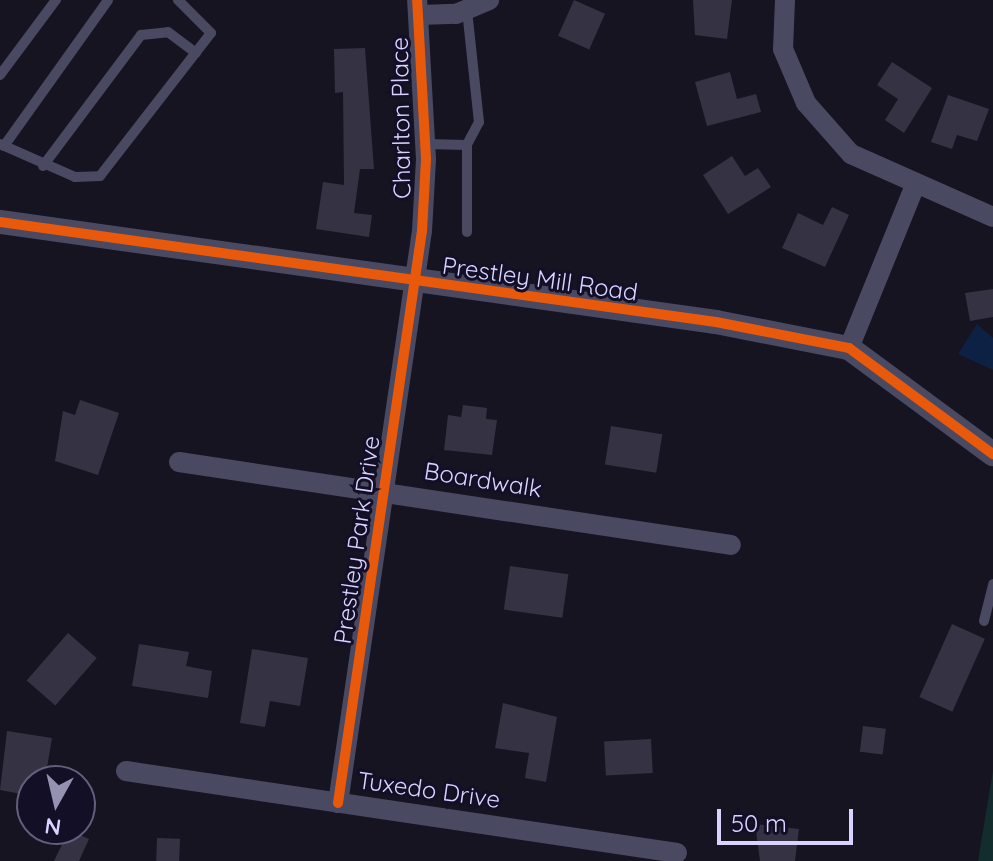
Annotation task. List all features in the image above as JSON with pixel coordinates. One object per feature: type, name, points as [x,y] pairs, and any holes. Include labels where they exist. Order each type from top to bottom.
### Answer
[{"type":"street","points":[[418,8],[467,10],[489,0]]},
{"type":"street","points":[[785,0],[783,49],[806,103],[851,154],[993,217]]},
{"type":"street","name":"Charlton Place","points":[[416,282],[425,144],[418,8]]},
{"type":"street","points":[[849,348],[916,183]]},
{"type":"street","name":"Prestley Mill Road","points":[[0,222],[716,322],[849,348],[993,454]]},
{"type":"street","name":"Prestley Park Drive","points":[[338,803],[416,282]]},
{"type":"street","name":"Boardwalk","points":[[179,462],[731,545]]},
{"type":"street","name":"Tuxedo Drive","points":[[126,771],[677,853]]},
{"type":"lane","points":[[0,75],[56,0]]},
{"type":"lane","points":[[108,0],[2,145],[43,166],[100,176],[211,33],[178,0]]},
{"type":"lane","points":[[467,10],[479,122],[467,145],[467,232]]},
{"type":"lane","points":[[43,166],[141,35],[168,32],[196,53]]},
{"type":"lane","points":[[425,144],[467,145]]},
{"type":"lane","points":[[984,621],[993,584]]},
{"type":"green space","points":[[993,771],[993,861],[978,861]]},
{"type":"water","points":[[977,324],[993,338],[993,370],[958,354]]},
{"type":"building","points":[[574,0],[605,14],[589,49],[558,36]]},
{"type":"building","points":[[693,0],[732,0],[727,39],[695,35]]},
{"type":"building","points":[[365,48],[374,169],[360,169],[354,213],[372,215],[369,237],[316,229],[323,182],[344,185],[343,92],[335,93],[334,49]]},
{"type":"building","points":[[892,62],[932,88],[904,133],[885,120],[898,99],[877,85]]},
{"type":"building","points":[[730,72],[737,99],[756,94],[761,112],[707,126],[695,82]]},
{"type":"building","points":[[948,95],[989,109],[977,141],[957,135],[952,149],[931,142]]},
{"type":"building","points":[[732,156],[745,176],[758,168],[771,187],[728,214],[703,175]]},
{"type":"building","points":[[832,207],[849,215],[825,267],[782,248],[798,213],[823,225]]},
{"type":"building","points":[[993,289],[993,317],[970,321],[965,293]]},
{"type":"building","points":[[80,400],[119,413],[98,475],[55,461],[63,411],[75,415]]},
{"type":"building","points":[[463,405],[487,408],[486,419],[497,420],[492,455],[444,450],[448,415],[461,417]]},
{"type":"building","points":[[611,426],[662,434],[656,473],[605,465]]},
{"type":"building","points":[[510,566],[568,574],[562,618],[504,610]]},
{"type":"building","points":[[952,624],[985,639],[952,712],[919,697]]},
{"type":"building","points":[[68,633],[97,658],[55,705],[27,681]]},
{"type":"building","points":[[139,644],[189,652],[186,666],[212,671],[208,698],[132,686]]},
{"type":"building","points":[[252,649],[308,658],[300,706],[270,701],[265,727],[240,723]]},
{"type":"building","points":[[503,703],[557,717],[546,782],[525,778],[529,753],[495,748]]},
{"type":"building","points":[[863,726],[886,729],[883,755],[860,752]]},
{"type":"building","points":[[7,731],[52,738],[48,765],[16,765],[16,793],[0,790]]},
{"type":"building","points":[[651,739],[653,773],[606,775],[604,741]]},
{"type":"building","points":[[755,824],[799,829],[795,861],[760,861]]},
{"type":"building","points":[[157,838],[180,839],[179,861],[156,861]]},
{"type":"building","points":[[62,845],[86,845],[79,861],[54,861]]},
{"type":"cycle path","points":[[338,803],[422,231],[426,159],[417,0]]},
{"type":"cycle path","points":[[0,222],[716,322],[849,348],[993,454]]}]
